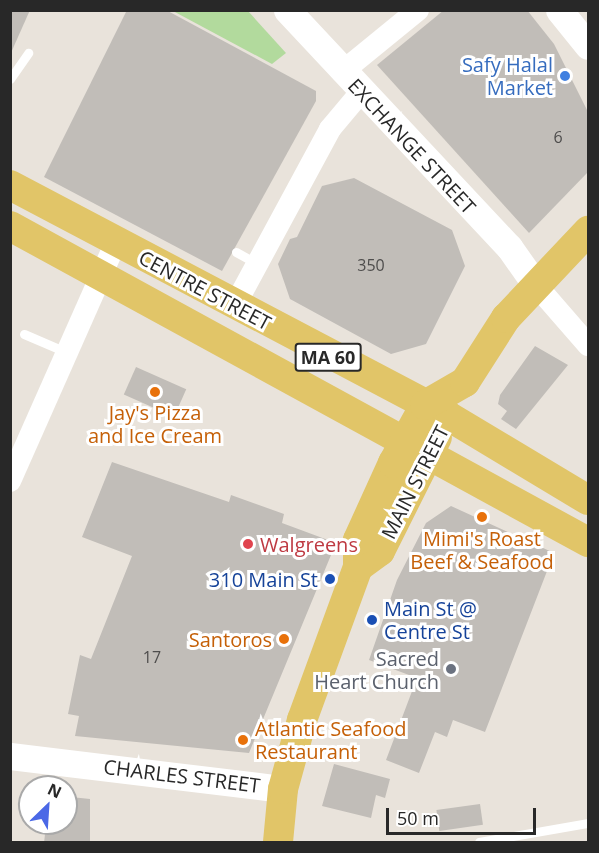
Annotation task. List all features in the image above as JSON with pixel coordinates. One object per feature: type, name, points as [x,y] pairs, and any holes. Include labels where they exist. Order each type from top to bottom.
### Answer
[{"type":"main road","name":"EXCHANGE STREET","points":[[287,10],[342,72],[509,247],[535,284]]},
{"type":"main road","points":[[559,10],[588,46]]},
{"type":"main road","name":"CENTRE STREET","points":[[10,185],[111,232],[235,305],[436,410],[588,500]]},
{"type":"main road","name":"CENTRE STREET","points":[[10,226],[417,446],[588,542]]},
{"type":"main road","name":"MAIN STREET","points":[[278,843],[282,789],[358,567],[380,551],[417,446],[436,410],[458,388],[535,284],[588,231]]},
{"type":"main road","name":"CHARLES STREET","points":[[10,756],[282,789]]},
{"type":"street","points":[[342,72],[418,10]]},
{"type":"street","points":[[235,305],[330,129],[361,92]]},
{"type":"street","points":[[10,481],[66,352],[98,273],[111,232]]},
{"type":"street","points":[[535,284],[588,345]]},
{"type":"lane","points":[[10,79],[28,53]]},
{"type":"lane","points":[[111,232],[145,242]]},
{"type":"lane","points":[[236,252],[256,263]]},
{"type":"lane","points":[[24,334],[66,352]]},
{"type":"lane","points":[[479,843],[588,823]]},
{"type":"green space","points":[[173,11],[248,11],[286,53],[272,64]]},
{"type":"building","points":[[10,10],[30,10],[10,55]]},
{"type":"building","points":[[127,10],[166,10],[316,91],[316,101],[222,271],[44,177]]},
{"type":"building","points":[[444,10],[527,10],[554,44],[588,112],[588,172],[529,233],[377,65]]},
{"type":"building","points":[[354,178],[452,230],[465,266],[426,344],[391,354],[290,299],[278,264],[290,239],[297,237],[322,186]]},
{"type":"building","points":[[535,346],[568,365],[516,429],[501,419],[507,411],[498,404],[500,395]]},
{"type":"building","points":[[136,367],[186,389],[174,417],[124,394]]},
{"type":"building","points":[[112,462],[229,502],[231,495],[284,514],[282,523],[336,543],[249,753],[75,736],[79,716],[68,714],[80,655],[91,659],[132,556],[82,537]]},
{"type":"building","points":[[451,506],[554,553],[485,732],[453,720],[447,737],[435,732],[419,773],[386,760],[417,678],[369,660],[397,580],[426,523]]},
{"type":"building","points":[[334,764],[390,779],[385,798],[376,795],[371,818],[322,806]]},
{"type":"building","points":[[78,798],[90,799],[90,843],[44,843],[45,835],[78,835]]},
{"type":"building","points":[[480,804],[483,825],[439,831],[436,810]]},
{"type":"place","name":"Safy Halal Market","points":[[565,76]]},
{"type":"place","name":"Jay's Pizza and Ice Cream","points":[[155,392]]},
{"type":"place","name":"Mimi's Roast Beef & Seafood","points":[[482,517]]},
{"type":"place","name":"Walgreens","points":[[248,544]]},
{"type":"place","name":"310 Main St","points":[[330,579]]},
{"type":"place","name":"Main St @ Centre St","points":[[372,620]]},
{"type":"place","name":"Santoros","points":[[284,639]]},
{"type":"place","name":"Sacred Heart Church","points":[[451,669]]},
{"type":"place","name":"Atlantic Seafood Restaurant","points":[[243,740]]}]
